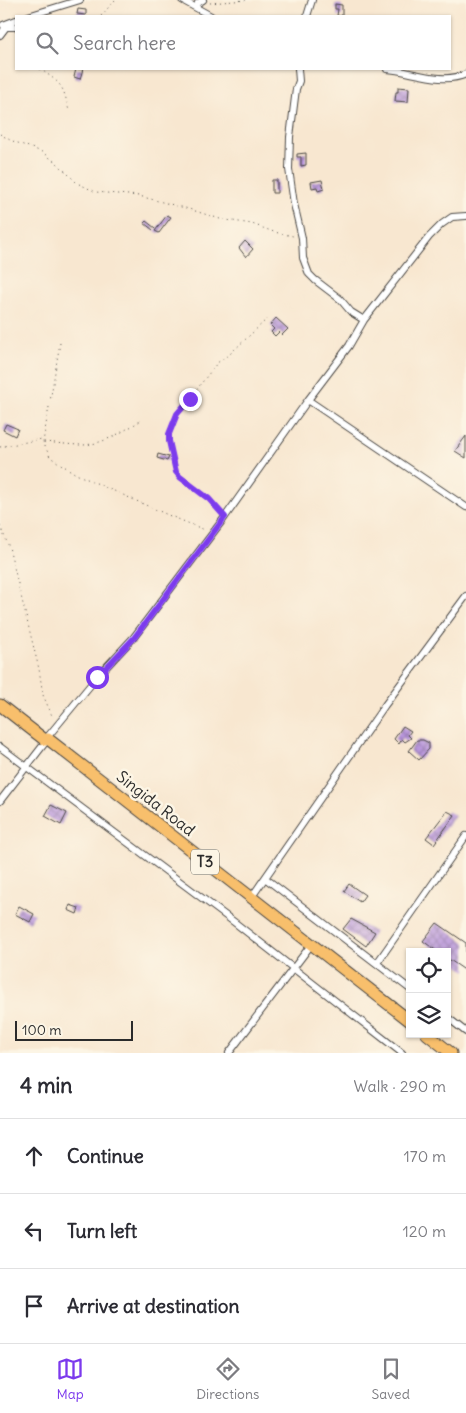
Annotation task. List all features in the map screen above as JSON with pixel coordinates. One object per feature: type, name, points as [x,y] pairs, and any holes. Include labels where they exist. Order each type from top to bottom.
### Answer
[{"type":"highway","name":"Singida Road","points":[[2,710],[47,740],[406,1018]]},
{"type":"highway","points":[[432,1038],[451,1053]]},
{"type":"street","points":[[31,15],[80,0]]},
{"type":"street","points":[[182,0],[199,3],[210,15]]},
{"type":"street","points":[[307,15],[312,0]]},
{"type":"street","points":[[0,26],[14,25]]},
{"type":"street","points":[[0,36],[6,26],[14,25]]},
{"type":"street","points":[[298,70],[299,81],[296,89],[290,137],[290,169],[294,204],[302,238],[303,258],[309,274],[340,299],[351,312],[364,320]]},
{"type":"street","points":[[393,70],[436,77],[453,77],[466,74]]},
{"type":"street","points":[[0,801],[28,767],[57,725],[97,677],[134,638],[225,517],[349,346],[364,320],[429,237],[452,217],[466,216]]},
{"type":"street","points":[[308,400],[466,508]]},
{"type":"street","points":[[251,898],[385,705],[466,596]]},
{"type":"street","points":[[0,746],[294,968],[402,1053]]},
{"type":"street","points":[[377,963],[466,836]]},
{"type":"street","points":[[265,878],[406,985]]},
{"type":"street","points":[[229,1053],[311,945]]},
{"type":"street","points":[[451,1020],[466,1032]]},
{"type":"path","points":[[101,15],[115,0]]},
{"type":"path","points":[[199,3],[246,0]]},
{"type":"path","points":[[41,70],[61,84],[69,111]]},
{"type":"path","points":[[0,134],[10,140],[42,152],[76,183],[96,192],[139,196],[220,219],[252,224],[274,232],[302,238]]},
{"type":"path","points":[[225,517],[209,499],[176,472],[169,434],[177,414],[217,363],[231,353],[268,319]]},
{"type":"path","points":[[60,343],[43,441],[50,457],[76,474],[213,533]]},
{"type":"path","points":[[0,447],[43,441],[84,445],[98,443],[118,435],[140,421]]},
{"type":"path","points":[[0,526],[9,547],[39,668],[43,695],[57,725]]},
{"type":"building","points":[[335,4],[342,5],[342,15],[337,15],[338,9],[335,9]]},
{"type":"building","points":[[78,9],[86,10],[86,15],[77,14]]},
{"type":"building","points":[[76,70],[83,70],[80,79],[74,77]]},
{"type":"building","points":[[398,87],[409,88],[408,102],[395,101]]},
{"type":"building","points":[[306,153],[306,165],[301,166],[301,157],[297,157],[297,154]]},
{"type":"building","points":[[272,180],[277,180],[277,193],[272,193]]},
{"type":"building","points":[[322,180],[324,189],[318,191],[317,187],[312,188],[311,182]]},
{"type":"building","points":[[167,215],[171,217],[159,233],[155,231]]},
{"type":"building","points":[[146,221],[155,228],[153,230],[144,223]]},
{"type":"building","points":[[245,241],[253,249],[246,257],[239,248]]},
{"type":"building","points":[[276,318],[288,329],[282,335],[279,332],[275,336],[271,332],[274,329],[270,325]]},
{"type":"building","points":[[6,424],[18,429],[15,436],[3,430]]},
{"type":"building","points":[[466,436],[466,458],[455,451]]},
{"type":"building","points":[[158,454],[169,457],[167,461],[157,458]]},
{"type":"building","points":[[403,726],[411,731],[408,735],[411,738],[405,742],[402,739],[399,744],[394,739]]},
{"type":"building","points":[[417,740],[429,743],[429,749],[419,760],[409,751]]},
{"type":"building","points":[[51,805],[67,813],[61,825],[45,816]]},
{"type":"building","points":[[447,811],[455,815],[434,844],[426,838]]},
{"type":"building","points":[[349,884],[365,895],[360,902],[344,891]]},
{"type":"building","points":[[70,905],[79,908],[77,914],[68,910]]},
{"type":"building","points":[[19,906],[34,914],[30,922],[15,914]]},
{"type":"building","points":[[351,919],[375,932],[366,946],[343,929]]},
{"type":"building","points":[[437,923],[466,943],[466,971],[451,961],[451,948],[433,948],[423,941]]},
{"type":"route","points":[[97,677],[134,638],[225,517],[209,499],[176,472],[169,434],[177,414],[190,399]]}]
